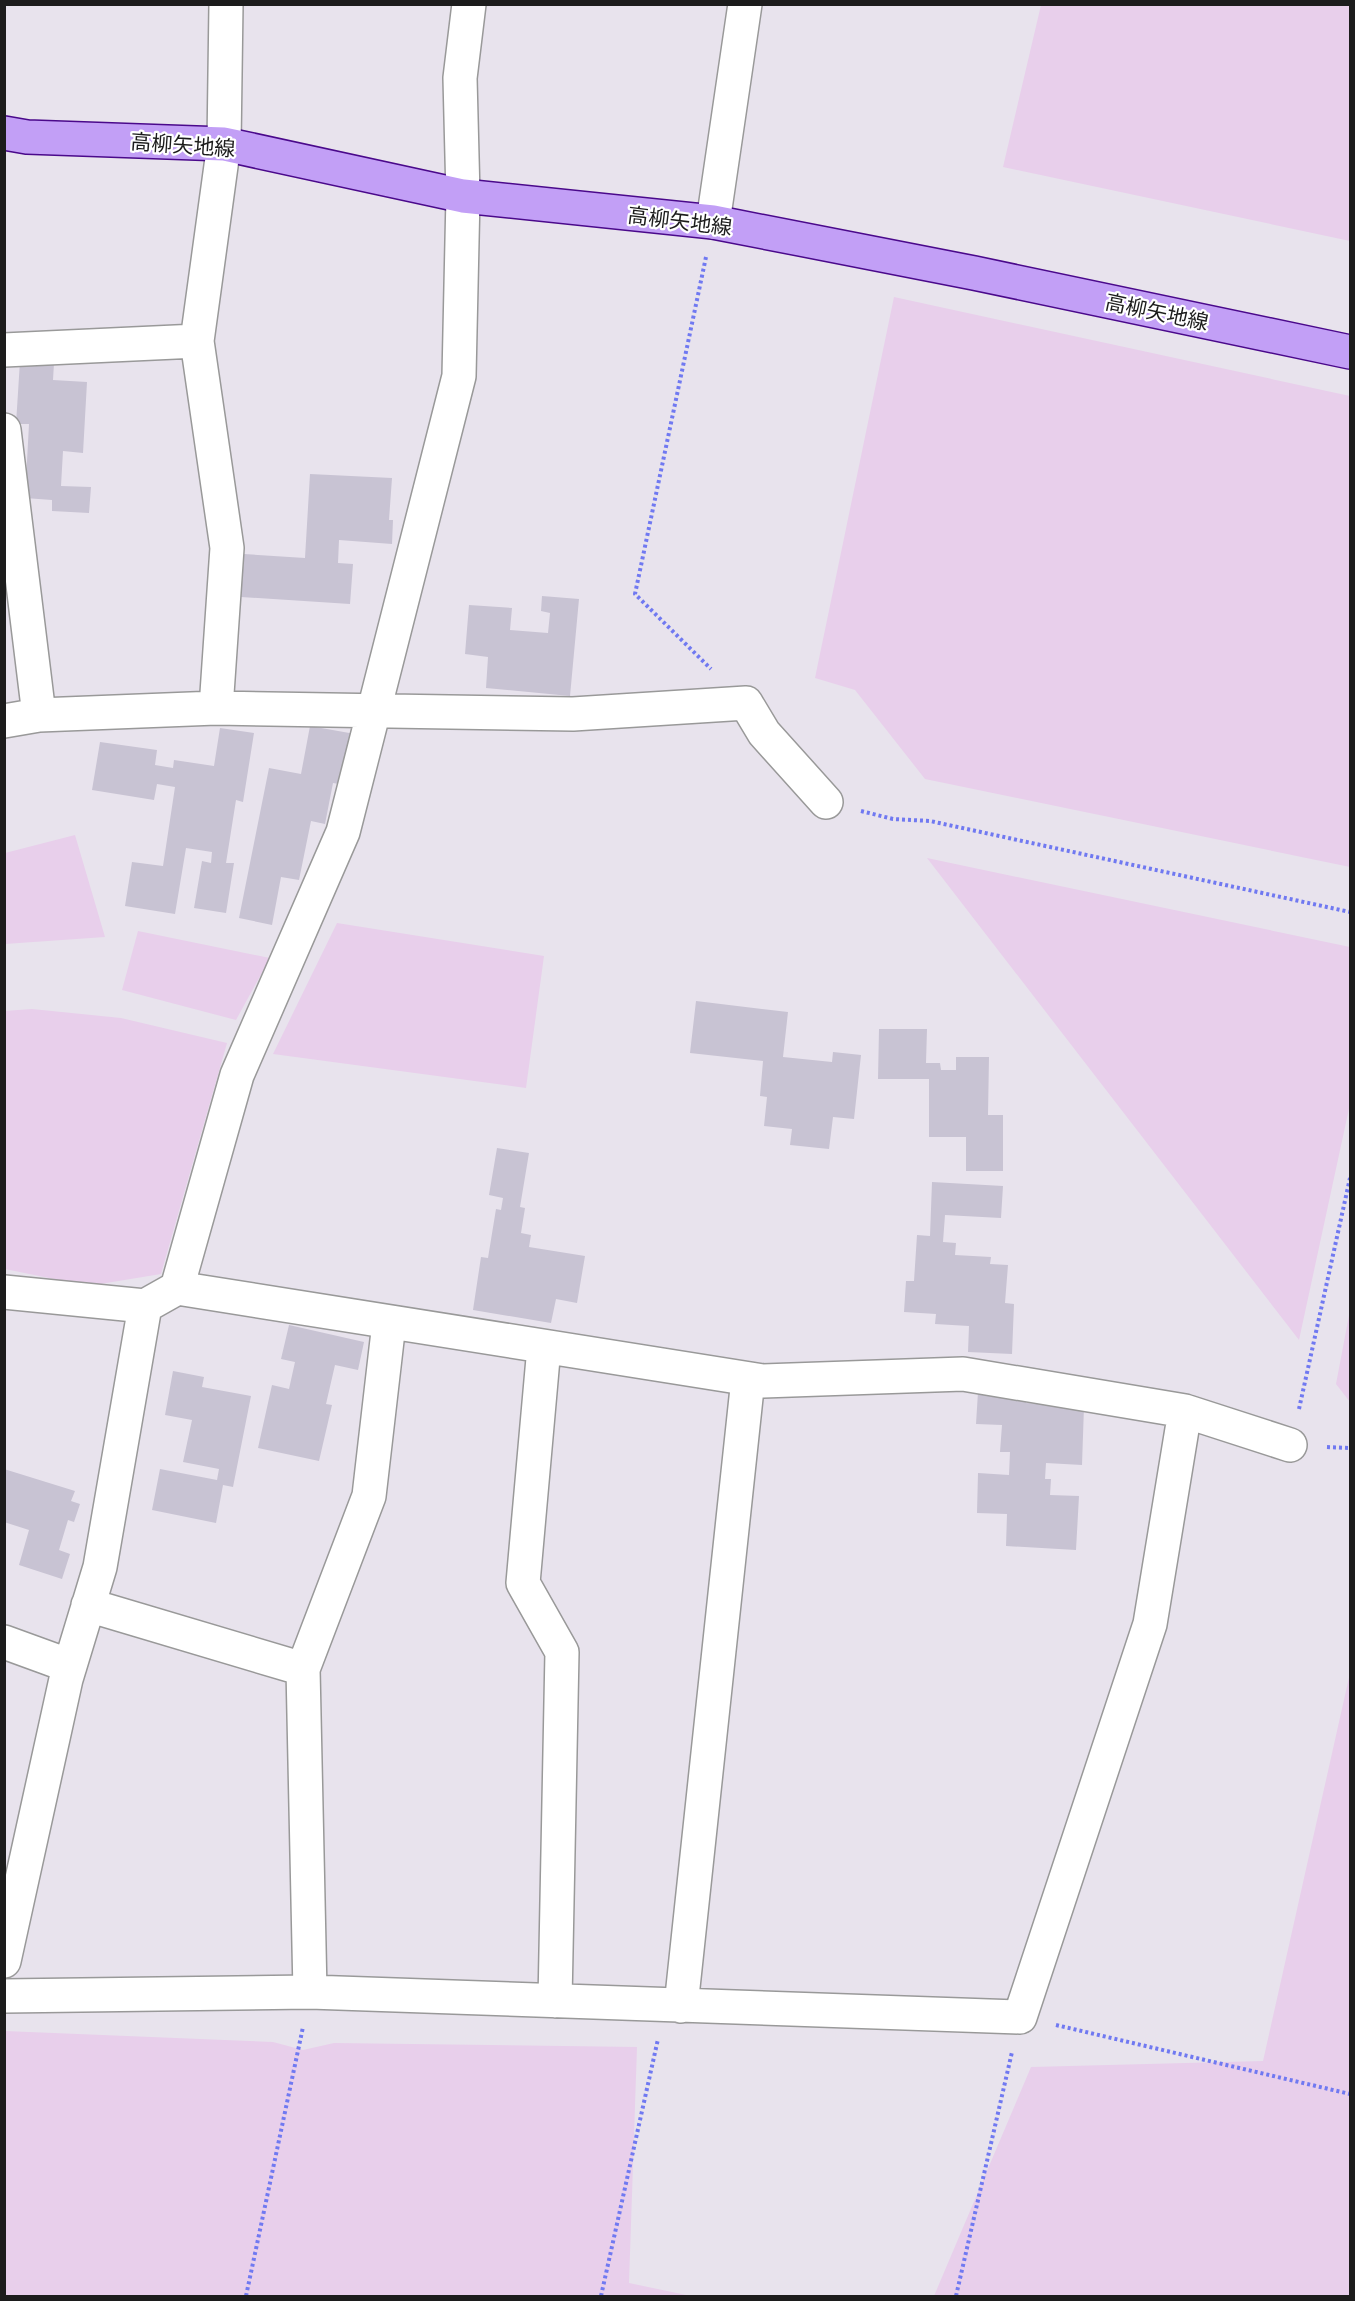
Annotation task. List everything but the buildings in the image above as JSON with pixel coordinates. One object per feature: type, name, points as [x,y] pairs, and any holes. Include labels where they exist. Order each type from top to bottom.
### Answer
[{"type":"main road","name":"高柳矢地線","points":[[4,133],[27,137],[224,144],[463,195],[713,222],[985,275],[1350,352]]},
{"type":"street","points":[[216,708],[227,548],[197,342],[224,144],[226,4]]},
{"type":"street","points":[[177,1288],[237,1075],[344,832],[459,376],[463,195],[460,78],[469,4]]},
{"type":"street","points":[[713,222],[745,4]]},
{"type":"street","points":[[4,350],[197,342]]},
{"type":"street","points":[[4,430],[39,715]]},
{"type":"street","points":[[4,721],[39,715],[216,708],[573,714],[746,703],[764,733],[826,802]]},
{"type":"street","points":[[4,1292],[145,1306],[177,1288],[763,1381],[963,1374],[1185,1411],[1290,1445]]},
{"type":"street","points":[[4,1961],[70,1666],[100,1567],[145,1306]]},
{"type":"street","points":[[310,1992],[303,1669],[369,1496],[389,1323]]},
{"type":"street","points":[[544,1347],[523,1583],[562,1652],[555,2001]]},
{"type":"street","points":[[673,2006],[748,1379]]},
{"type":"street","points":[[4,1996],[310,1992],[1020,2017],[1150,1624],[1185,1411]]},
{"type":"street","points":[[88,1605],[303,1669]]},
{"type":"street","points":[[4,1642],[70,1666]]},
{"type":"path","points":[[713,222],[634,594],[746,703]]},
{"type":"path","points":[[826,802],[893,819],[930,821],[1350,912]]},
{"type":"path","points":[[1290,1445],[1350,1178]]},
{"type":"path","points":[[246,2296],[310,1992]]},
{"type":"path","points":[[601,2296],[673,2006]]},
{"type":"path","points":[[956,2296],[1020,2017],[1350,2094]]},
{"type":"shaded area","points":[[1041,5],[1350,5],[1350,241],[1003,167]]},
{"type":"shaded area","points":[[894,297],[1350,396],[1350,867],[925,779],[855,690],[815,678]]},
{"type":"shaded area","points":[[75,835],[105,937],[5,944],[5,853]]},
{"type":"shaded area","points":[[927,858],[1350,947],[1350,1104],[1299,1340]]},
{"type":"shaded area","points":[[337,923],[544,956],[526,1088],[273,1054]]},
{"type":"shaded area","points":[[138,931],[270,958],[236,1020],[122,990]]},
{"type":"shaded area","points":[[32,1009],[121,1018],[227,1043],[161,1274],[88,1286],[5,1269],[4,1011]]},
{"type":"shaded area","points":[[1350,1310],[1350,1402],[1336,1384]]},
{"type":"shaded area","points":[[1350,1673],[1350,2296],[934,2296],[1031,2067],[1263,2061]]},
{"type":"shaded area","points":[[5,2031],[273,2042],[303,2050],[334,2043],[637,2047],[629,2283],[691,2296],[5,2296]]}]
